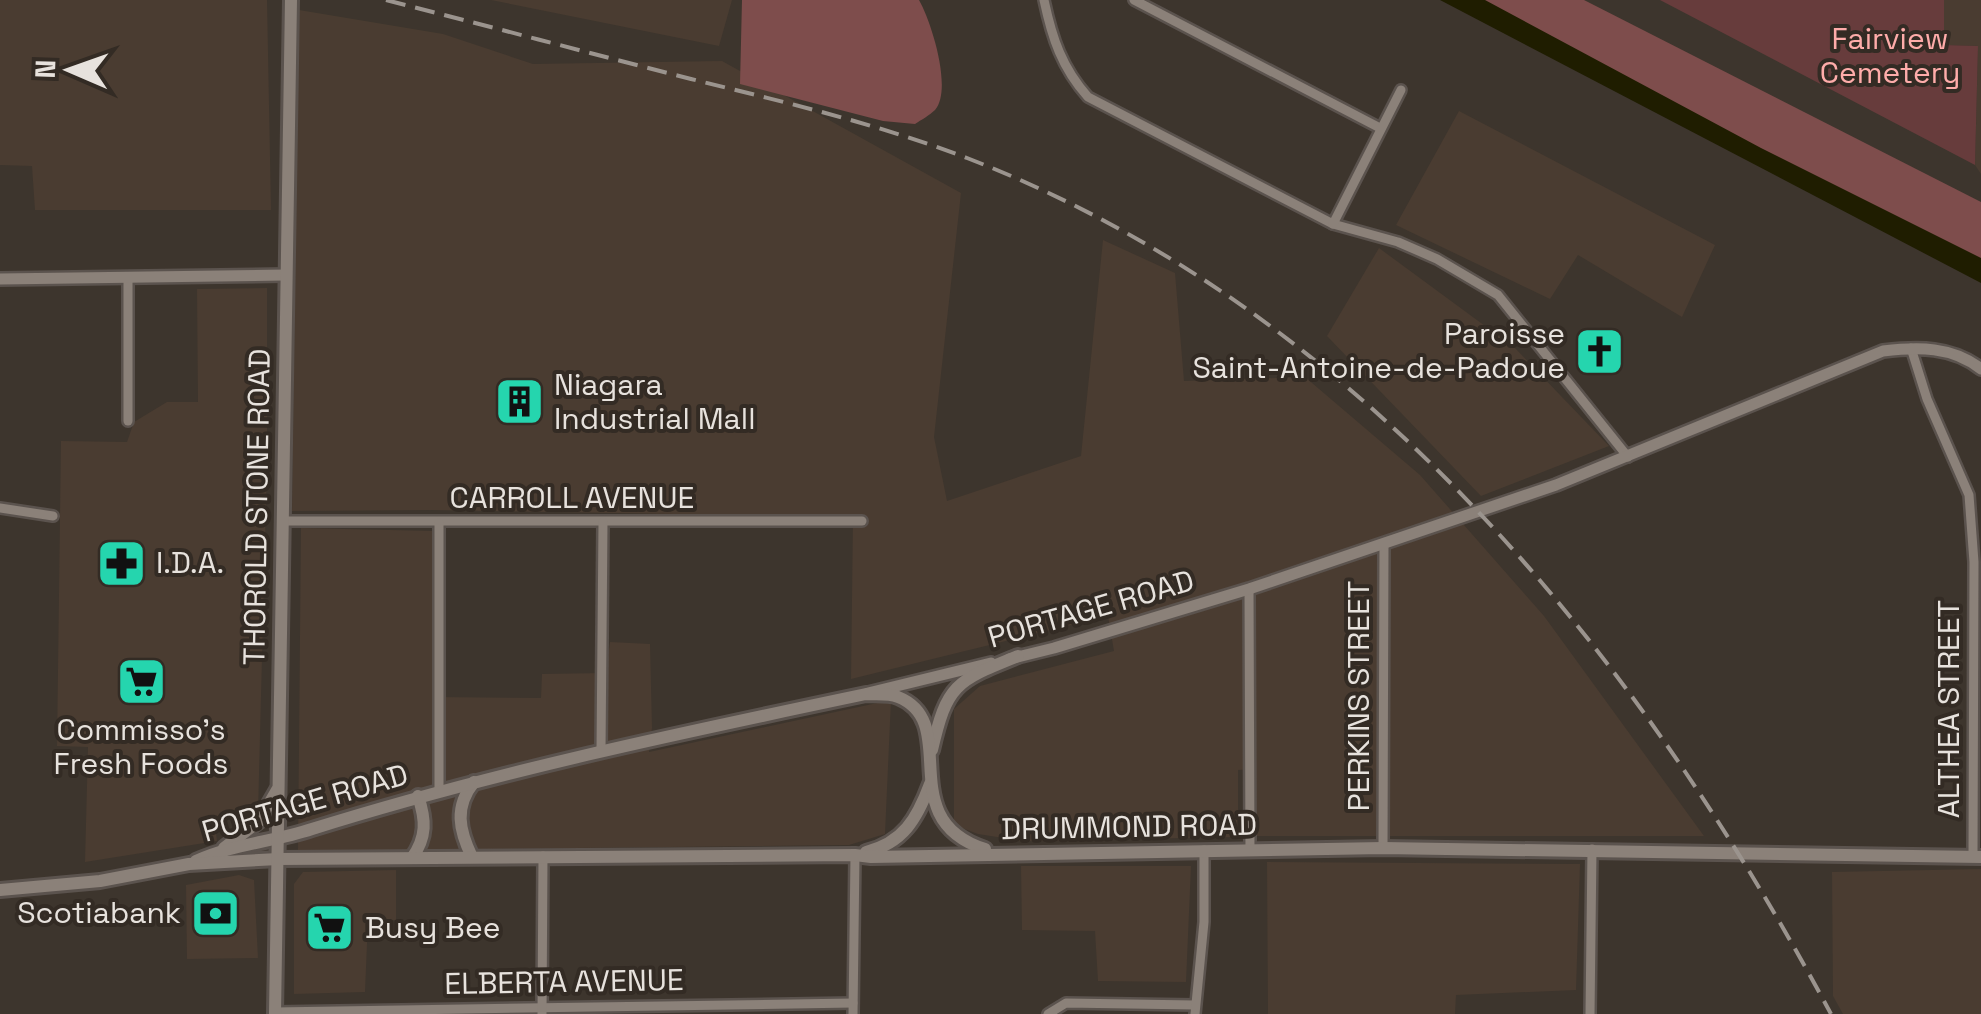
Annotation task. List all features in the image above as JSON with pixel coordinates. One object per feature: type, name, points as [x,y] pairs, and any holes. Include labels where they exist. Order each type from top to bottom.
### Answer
[{"type":"main road","name":"THOROLD STONE ROAD","points":[[274,1013],[291,0]]},
{"type":"main road","points":[[997,854],[958,839],[948,828],[933,802],[932,752],[948,696],[960,683],[1018,656]]},
{"type":"main road","points":[[866,694],[897,696],[908,705],[919,716],[932,752]]},
{"type":"main road","name":"PORTAGE ROAD","points":[[189,864],[223,849],[278,840],[440,790],[601,750],[866,694]]},
{"type":"main road","points":[[472,857],[463,838],[460,817],[464,793],[474,782]]},
{"type":"main road","points":[[855,855],[885,847],[906,832],[921,810],[930,782]]},
{"type":"main road","points":[[223,849],[259,821],[278,788]]},
{"type":"main road","points":[[412,858],[422,844],[424,831],[425,818],[418,796]]},
{"type":"main road","name":"DRUMMOND ROAD","points":[[278,858],[871,858],[1383,848],[1977,857]]},
{"type":"main road","name":"PORTAGE ROAD","points":[[0,890],[100,881],[189,864],[278,858]]},
{"type":"street","points":[[1044,0],[1053,42],[1070,78],[1088,97],[1333,224],[1398,242],[1437,258],[1498,294],[1628,457]]},
{"type":"street","points":[[1134,0],[1380,128]]},
{"type":"street","points":[[1333,224],[1400,90]]},
{"type":"street","points":[[0,279],[285,274]]},
{"type":"street","points":[[128,278],[128,422]]},
{"type":"street","name":"ALTHEA STREET","points":[[1911,348],[1927,399],[1969,495],[1978,559],[1977,857]]},
{"type":"street","name":"PORTAGE ROAD","points":[[866,694],[1018,656],[1249,590],[1628,457],[1883,351],[1946,351],[1981,370]]},
{"type":"street","points":[[1969,495],[1981,502]]},
{"type":"street","points":[[0,508],[53,516]]},
{"type":"street","name":"CARROLL AVENUE","points":[[282,522],[862,521]]},
{"type":"street","points":[[439,522],[440,790]]},
{"type":"street","points":[[601,750],[603,522]]},
{"type":"street","name":"PERKINS STREET","points":[[1383,848],[1384,544]]},
{"type":"street","points":[[1249,590],[1250,851]]},
{"type":"street","points":[[1590,1014],[1592,849]]},
{"type":"street","points":[[1048,1014],[1066,1003],[1196,1009],[1204,922],[1204,850]]},
{"type":"street","points":[[853,1009],[855,855]]},
{"type":"street","points":[[542,1010],[543,856]]},
{"type":"street","name":"ELBERTA AVENUE","points":[[274,1013],[853,1009]]},
{"type":"shaded area","points":[[0,0],[267,0],[271,210],[35,210],[32,166],[0,165]]},
{"type":"shaded area","points":[[491,0],[732,0],[719,46]]},
{"type":"shaded area","points":[[742,0],[919,0],[934,38],[941,72],[940,100],[935,110],[915,124],[883,121],[740,84]]},
{"type":"shaded area","points":[[1440,0],[1485,0],[1761,148],[1981,258],[1981,283]]},
{"type":"shaded area","points":[[1474,0],[1584,0],[1981,202],[1981,267]]},
{"type":"shaded area","points":[[1944,0],[1981,0],[1981,174],[1975,165],[1978,46],[1944,45]]},
{"type":"shaded area","points":[[299,10],[443,34],[533,64],[722,61],[961,193],[934,437],[947,501],[1081,456],[1103,240],[1175,273],[1184,381],[1305,377],[1420,475],[1544,616],[1704,836],[1257,836],[1255,769],[1238,770],[1238,837],[1022,841],[978,834],[954,825],[954,709],[980,686],[1114,651],[1108,616],[851,679],[853,517],[292,511]]},
{"type":"shaded area","points":[[1459,111],[1715,245],[1682,317],[1578,255],[1550,299],[1396,225]]},
{"type":"shaded area","points":[[1379,248],[1515,348],[1609,446],[1481,496],[1327,336]]},
{"type":"shaded area","points":[[267,288],[258,814],[214,817],[217,841],[85,862],[88,747],[57,746],[61,441],[127,442],[134,422],[167,402],[198,402],[197,289]]},
{"type":"shaded area","points":[[301,528],[434,531],[432,697],[541,698],[542,674],[606,673],[610,642],[650,644],[649,752],[891,700],[885,834],[849,845],[298,851]]},
{"type":"shaded area","points":[[1267,862],[1580,864],[1576,990],[1456,995],[1455,1014],[1268,1014]]},
{"type":"shaded area","points":[[1021,866],[1191,866],[1186,982],[1098,981],[1095,931],[1022,930]]},
{"type":"shaded area","points":[[1981,869],[1981,1014],[1843,1014],[1833,996],[1832,872]]},
{"type":"shaded area","points":[[396,870],[396,920],[368,920],[365,992],[294,994],[294,884],[303,872]]},
{"type":"shaded area","points":[[239,875],[254,880],[258,958],[187,959],[186,885]]},
{"type":"green space","name":"Fairview Cemetery","points":[[1660,0],[1944,0],[1944,45],[1978,46],[1975,165]]},
{"type":"railway","points":[[386,0],[831,114],[967,158],[1109,224],[1241,305],[1362,400],[1474,507],[1576,624],[1669,748],[1754,879],[1831,1014]]},
{"type":"place","name":"Paroisse Saint-Antoine-de-Padoue","points":[[1600,351]]},
{"type":"place","name":"Niagara Industrial Mall","points":[[519,402]]},
{"type":"place","name":"I.D.A.","points":[[121,563]]},
{"type":"place","name":"Commisso's Fresh Foods","points":[[141,681]]},
{"type":"place","name":"Scotiabank","points":[[216,913]]},
{"type":"place","name":"Busy Bee","points":[[330,928]]}]
